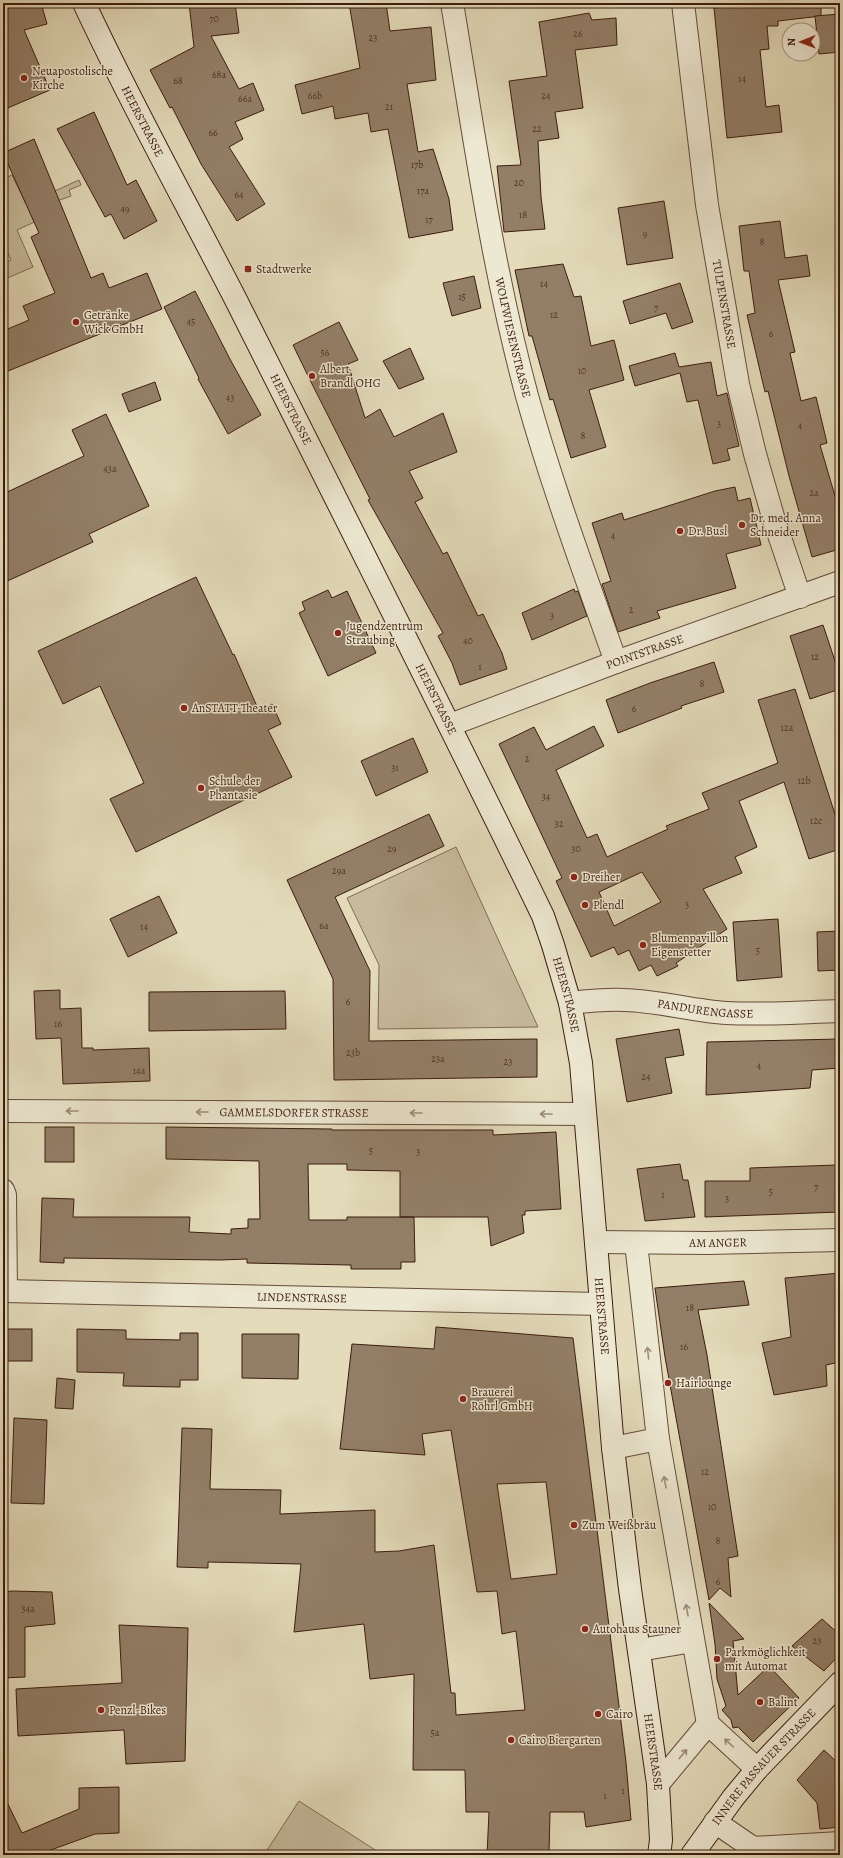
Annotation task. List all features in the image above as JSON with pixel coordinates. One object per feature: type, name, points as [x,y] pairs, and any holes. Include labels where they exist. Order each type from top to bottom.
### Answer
[{"type":"street","name":"HEERSTRASSE","points":[[84,3],[115,70],[209,248],[450,725],[543,916],[554,945],[570,1003],[581,1063],[613,1448],[658,1784],[661,1840],[659,1855]]},
{"type":"street","name":"WOLFWIESENSTRASSE","points":[[452,3],[489,229],[527,396],[548,466],[616,662]]},
{"type":"street","name":"TULPENSTRASSE","points":[[683,3],[707,205],[738,384],[754,454],[800,597]]},
{"type":"street","name":"POINTSTRASSE","points":[[450,725],[616,662],[840,582]]},
{"type":"street","name":"PANDURENGASSE","points":[[570,1003],[626,1000],[697,1011],[728,1013],[768,1014],[840,1011]]},
{"type":"street","name":"GAMMELSDORFER STRASSE","points":[[3,1111],[585,1114]]},
{"type":"street","points":[[3,1190],[5,1195],[4,1291]]},
{"type":"street","name":"AM ANGER","points":[[596,1242],[636,1243],[840,1240]]},
{"type":"street","points":[[636,1243],[658,1439],[708,1724],[758,1769]]},
{"type":"street","name":"LINDENSTRASSE","points":[[4,1291],[601,1304]]},
{"type":"street","points":[[613,1448],[658,1439]]},
{"type":"street","points":[[639,1650],[693,1641]]},
{"type":"street","name":"INNERE PASSAUER STRASSE","points":[[692,1855],[733,1798],[758,1769],[840,1683]]},
{"type":"street","points":[[658,1784],[708,1724]]},
{"type":"street","points":[[715,1822],[753,1848],[840,1843]]},
{"type":"shaded area","points":[[12,175],[26,204],[79,180],[81,185],[69,190],[71,196],[57,201],[61,210],[17,230],[33,267],[3,280],[3,264],[11,260],[3,242],[3,179]]},
{"type":"shaded area","points":[[456,847],[538,1027],[378,1029],[379,965],[347,898]]},
{"type":"shaded area","points":[[299,1801],[383,1855],[264,1855]]},
{"type":"building","points":[[24,3],[41,3],[47,24],[24,30],[50,90],[3,110],[3,9]]},
{"type":"building","points":[[189,3],[235,3],[239,33],[211,36],[239,89],[253,83],[264,110],[235,122],[243,139],[229,147],[265,204],[237,221],[201,164],[172,107],[170,108],[150,70],[194,47]]},
{"type":"building","points":[[349,3],[386,3],[390,31],[431,27],[436,80],[407,84],[418,152],[433,149],[449,199],[453,230],[409,238],[388,129],[371,132],[368,113],[335,119],[333,106],[302,114],[295,85],[360,68]]},
{"type":"building","points":[[762,3],[821,3],[821,16],[778,21],[778,26],[767,26],[769,49],[760,50],[766,107],[779,105],[782,132],[727,138],[714,8]]},
{"type":"building","points":[[589,13],[592,20],[616,18],[617,45],[575,50],[583,108],[555,112],[559,138],[538,141],[541,197],[545,229],[504,232],[497,166],[521,165],[509,81],[547,76],[539,22]]},
{"type":"building","points":[[840,14],[840,52],[821,54],[821,22],[816,22],[815,16]]},
{"type":"building","points":[[94,112],[127,185],[136,180],[157,221],[124,239],[111,214],[105,217],[57,129]]},
{"type":"building","points":[[34,139],[91,278],[103,273],[109,288],[147,273],[162,309],[3,373],[3,331],[29,320],[23,306],[55,293],[31,237],[39,233],[3,153]]},
{"type":"building","points":[[664,201],[673,258],[627,265],[618,208]]},
{"type":"building","points":[[780,221],[785,258],[807,255],[810,276],[778,280],[795,352],[790,353],[801,401],[816,397],[827,443],[820,445],[840,513],[840,549],[812,557],[789,476],[768,391],[765,392],[747,315],[755,313],[749,271],[744,271],[739,226]]},
{"type":"building","points":[[563,264],[574,297],[581,296],[591,346],[614,340],[624,380],[589,390],[606,447],[571,458],[553,399],[550,400],[532,336],[529,336],[515,270]]},
{"type":"building","points":[[474,276],[481,308],[452,316],[443,283]]},
{"type":"building","points":[[680,283],[693,322],[672,329],[666,313],[630,324],[623,301]]},
{"type":"building","points":[[195,291],[261,415],[228,434],[198,379],[199,378],[164,307]]},
{"type":"building","points":[[339,322],[358,360],[348,364],[365,418],[380,409],[394,437],[443,413],[457,452],[409,471],[423,498],[415,502],[443,554],[447,552],[478,616],[483,614],[502,653],[507,669],[460,685],[452,663],[438,636],[443,633],[368,500],[370,499],[293,345]]},
{"type":"building","points":[[410,348],[424,379],[399,389],[383,361]]},
{"type":"building","points":[[675,353],[679,367],[711,362],[717,396],[727,393],[739,446],[727,449],[730,460],[713,464],[698,400],[687,402],[680,373],[635,386],[629,366]]},
{"type":"building","points":[[155,382],[161,400],[129,412],[122,394]]},
{"type":"building","points":[[106,414],[149,506],[89,534],[93,542],[3,583],[3,494],[84,456],[72,430]]},
{"type":"building","points":[[735,487],[738,501],[750,498],[761,545],[726,554],[736,588],[657,611],[660,618],[618,632],[602,584],[611,581],[592,523],[622,513],[624,520],[715,491]]},
{"type":"building","points":[[196,577],[233,655],[234,654],[259,711],[272,704],[281,724],[268,730],[292,777],[136,852],[110,799],[144,783],[100,686],[63,704],[38,651]]},
{"type":"building","points":[[574,589],[575,592],[578,591],[587,616],[532,640],[522,613]]},
{"type":"building","name":"Jugendzentrum Straubing","points":[[328,590],[332,598],[347,591],[376,653],[328,676],[299,613],[305,610],[302,602]]},
{"type":"building","points":[[823,625],[840,676],[840,689],[810,699],[790,636]]},
{"type":"building","points":[[714,662],[724,692],[681,706],[682,708],[618,733],[606,700],[650,683]]},
{"type":"building","points":[[795,689],[840,830],[840,849],[809,859],[784,782],[739,801],[757,847],[735,857],[742,873],[703,889],[727,929],[676,963],[678,966],[657,976],[651,965],[639,971],[629,950],[618,955],[614,947],[591,957],[556,881],[562,878],[499,744],[534,727],[546,750],[594,726],[604,746],[556,770],[587,838],[597,834],[607,857],[668,829],[666,826],[709,809],[702,793],[778,763],[758,700]],"holes":[[[642,872],[661,902],[614,926],[599,892]]]},
{"type":"building","points":[[413,738],[428,772],[376,796],[361,761]]},
{"type":"building","points":[[429,814],[444,846],[335,897],[370,971],[369,1041],[537,1039],[537,1077],[334,1080],[333,979],[287,880]]},
{"type":"building","points":[[159,896],[177,933],[128,957],[110,919]]},
{"type":"building","points":[[778,919],[782,977],[737,981],[733,922]]},
{"type":"building","points":[[840,931],[840,970],[818,971],[817,932]]},
{"type":"building","points":[[60,990],[60,1009],[81,1008],[82,1048],[93,1048],[93,1050],[149,1048],[150,1081],[63,1084],[61,1038],[36,1039],[34,991]]},
{"type":"building","points":[[285,991],[286,1029],[149,1031],[149,992]]},
{"type":"building","points":[[679,1029],[684,1055],[665,1058],[672,1093],[627,1102],[616,1039]]},
{"type":"building","points":[[840,1039],[840,1068],[812,1070],[810,1088],[706,1095],[707,1042]]},
{"type":"building","points":[[45,1127],[74,1127],[74,1162],[45,1162]]},
{"type":"building","points":[[166,1127],[332,1130],[493,1130],[493,1135],[556,1132],[561,1209],[525,1211],[525,1215],[522,1215],[524,1233],[491,1246],[488,1217],[414,1217],[415,1262],[401,1262],[401,1269],[351,1269],[351,1265],[247,1263],[247,1259],[64,1258],[64,1263],[40,1262],[42,1198],[74,1199],[73,1217],[190,1217],[189,1232],[231,1234],[231,1229],[248,1228],[248,1219],[260,1219],[259,1161],[166,1159]],"holes":[[[308,1164],[347,1164],[347,1170],[400,1171],[400,1217],[347,1217],[347,1220],[309,1220]]]},
{"type":"building","points":[[680,1164],[683,1180],[688,1180],[695,1217],[645,1221],[637,1169]]},
{"type":"building","points":[[837,1165],[837,1169],[840,1169],[840,1212],[705,1217],[705,1181],[750,1181],[750,1168]]},
{"type":"building","points":[[840,1273],[840,1362],[826,1365],[827,1386],[774,1395],[762,1343],[791,1337],[785,1278]]},
{"type":"building","points":[[744,1281],[749,1305],[698,1310],[707,1355],[738,1556],[728,1558],[731,1597],[720,1588],[709,1600],[665,1357],[655,1288]]},
{"type":"building","points":[[436,1327],[573,1338],[626,1762],[631,1820],[586,1827],[584,1812],[550,1812],[549,1855],[487,1855],[489,1812],[466,1812],[465,1770],[413,1770],[414,1674],[370,1679],[364,1624],[294,1632],[301,1564],[208,1562],[208,1568],[177,1567],[182,1428],[212,1429],[210,1489],[281,1490],[280,1514],[375,1510],[375,1552],[399,1551],[434,1545],[451,1693],[455,1693],[456,1715],[525,1710],[516,1631],[502,1634],[497,1591],[477,1592],[451,1430],[422,1434],[425,1455],[340,1449],[352,1344],[434,1349]],"holes":[[[546,1482],[557,1574],[511,1579],[497,1484]]]},
{"type":"building","points":[[3,1329],[32,1329],[32,1361],[3,1361]]},
{"type":"building","points":[[77,1329],[126,1330],[126,1339],[180,1340],[180,1333],[198,1333],[198,1380],[180,1380],[180,1387],[123,1386],[124,1373],[77,1372]]},
{"type":"building","points":[[242,1334],[299,1334],[298,1379],[242,1378]]},
{"type":"building","points":[[57,1378],[75,1380],[73,1409],[55,1408]]},
{"type":"building","points":[[14,1418],[47,1420],[44,1504],[11,1503]]},
{"type":"building","points":[[3,1592],[52,1592],[55,1624],[25,1627],[25,1677],[3,1678]]},
{"type":"building","points":[[709,1603],[744,1639],[733,1641],[738,1695],[769,1666],[799,1698],[753,1742],[738,1727],[733,1728],[731,1720],[722,1710],[726,1706],[717,1679],[715,1644]]},
{"type":"building","points":[[822,1619],[840,1635],[840,1654],[824,1671],[792,1646]]},
{"type":"building","name":"Penzl-Bikes","points":[[119,1625],[188,1628],[185,1761],[126,1764],[124,1730],[18,1736],[16,1689],[122,1683]]},
{"type":"building","points":[[824,1750],[840,1765],[840,1827],[820,1829],[817,1803],[797,1780]]},
{"type":"building","points":[[119,1787],[119,1833],[95,1834],[37,1855],[3,1855],[3,1794],[22,1833],[79,1809],[79,1788]]},
{"type":"place","name":"Neuapostolische Kirche","points":[[24,78]]},
{"type":"place","name":"Stadtwerke","points":[[248,269]]},
{"type":"place","name":"Getränke Wick GmbH","points":[[76,322]]},
{"type":"place","name":"Albert Brandl OHG","points":[[312,376]]},
{"type":"place","name":"Dr. med. Anna Schneider","points":[[742,525]]},
{"type":"place","name":"Dr. Busl","points":[[680,531]]},
{"type":"place","name":"Jugendzentrum Straubing","points":[[338,633]]},
{"type":"place","name":"AnSTATT-Theater","points":[[184,708]]},
{"type":"place","name":"Schule der Phantasie","points":[[201,788]]},
{"type":"place","name":"Dreiher","points":[[574,877]]},
{"type":"place","name":"Plendl","points":[[585,905]]},
{"type":"place","name":"Blumenpavillon Eigenstetter","points":[[643,945]]},
{"type":"place","name":"Hairlounge","points":[[668,1383]]},
{"type":"place","name":"Brauerei Röhrl GmbH","points":[[463,1399]]},
{"type":"place","name":"Zum Weißbräu","points":[[574,1525]]},
{"type":"place","name":"Autohaus Stauner","points":[[585,1629]]},
{"type":"place","name":"Parkmöglichkeit mit Automat","points":[[717,1659]]},
{"type":"place","name":"Balint","points":[[760,1702]]},
{"type":"place","name":"Penzl-Bikes","points":[[101,1710]]},
{"type":"place","name":"Cairo","points":[[598,1714]]},
{"type":"place","name":"Cairo Biergarten","points":[[511,1740]]}]
